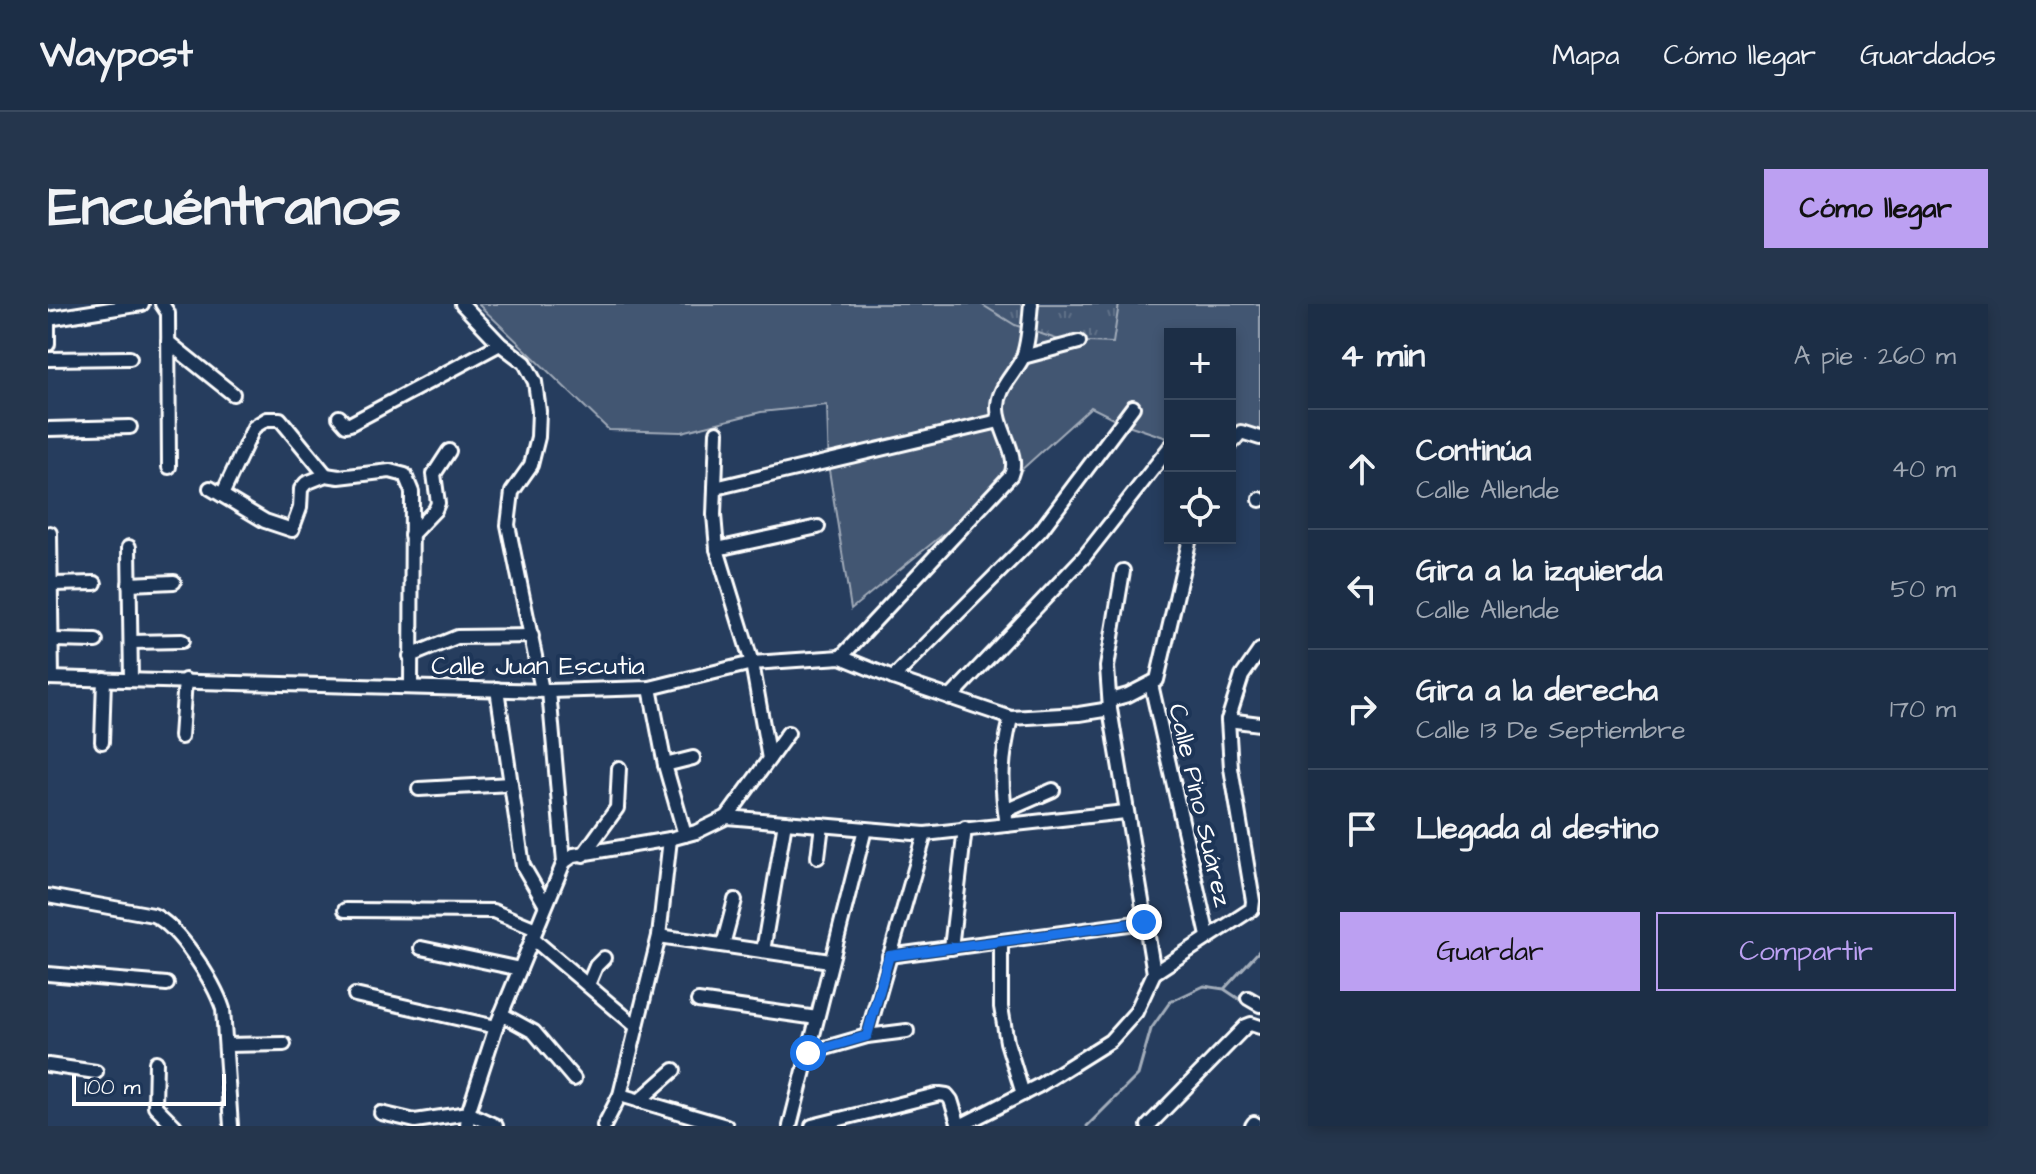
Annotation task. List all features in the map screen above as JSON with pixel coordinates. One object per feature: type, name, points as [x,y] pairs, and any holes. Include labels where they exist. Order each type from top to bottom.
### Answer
[{"type":"street","points":[[48,344],[48,319],[142,304]]},
{"type":"street","points":[[462,304],[500,344],[525,363],[535,382],[539,411],[538,437],[531,465],[512,492],[508,525],[546,691],[573,857]]},
{"type":"street","points":[[841,657],[1014,469],[999,421],[998,401],[1006,382],[1023,357],[1031,304]]},
{"type":"street","points":[[164,305],[168,313],[169,467]]},
{"type":"street","points":[[168,342],[233,394]]},
{"type":"street","points":[[1023,357],[1079,342]]},
{"type":"street","points":[[339,417],[346,425],[350,424],[500,344]]},
{"type":"street","points":[[48,359],[130,358]]},
{"type":"street","points":[[893,678],[1041,530],[1133,407]]},
{"type":"street","points":[[222,495],[254,427],[267,419],[280,419],[326,475]]},
{"type":"street","points":[[715,488],[999,421]]},
{"type":"street","points":[[48,429],[130,427]]},
{"type":"street","points":[[717,432],[714,515],[717,549],[752,663],[769,759]]},
{"type":"street","points":[[1236,438],[1241,432],[1260,438]]},
{"type":"street","points":[[411,535],[435,510],[438,503],[434,474],[449,451]]},
{"type":"street","points":[[950,698],[1084,557],[1164,455]]},
{"type":"street","points":[[210,488],[265,521],[292,530],[300,508],[303,485],[326,475],[339,477],[390,471],[405,475],[412,492],[411,687]]},
{"type":"street","points":[[717,549],[818,527]]},
{"type":"street","points":[[50,533],[53,584],[50,678]]},
{"type":"street","name":"Calle Pino Suárez","points":[[1110,704],[1158,678],[1189,544]]},
{"type":"street","points":[[129,547],[131,679]]},
{"type":"street","points":[[812,1126],[940,1094],[947,1095],[951,1100],[959,1126],[1023,1094],[1110,1041],[1136,1012],[1154,973],[1125,812],[1107,667],[1123,571]]},
{"type":"street","points":[[129,584],[174,582]]},
{"type":"street","points":[[53,584],[95,583]]},
{"type":"street","points":[[410,656],[457,637],[532,636]]},
{"type":"street","points":[[53,640],[96,641]]},
{"type":"street","points":[[131,642],[182,641]]},
{"type":"street","points":[[1154,973],[1252,909],[1231,768],[1228,720],[1242,676],[1260,650]]},
{"type":"street","name":"Calle Juan Escutia","points":[[50,678],[546,691],[650,688],[752,663],[841,657],[1011,718],[1079,714],[1110,704]]},
{"type":"street","points":[[102,742],[104,679]]},
{"type":"street","points":[[181,737],[185,680]]},
{"type":"street","name":"Calle Pino Suárez","points":[[1151,684],[1208,936]]},
{"type":"street","points":[[650,688],[665,765],[685,835]]},
{"type":"street","points":[[497,689],[523,866],[545,904]]},
{"type":"street","points":[[1007,825],[1001,774],[1011,718]]},
{"type":"street","points":[[1228,720],[1260,724]]},
{"type":"street","points":[[727,817],[788,733]]},
{"type":"street","points":[[665,765],[693,758]]},
{"type":"street","points":[[468,1120],[496,1027],[545,904],[573,857],[617,808],[619,768]]},
{"type":"street","points":[[419,789],[511,784]]},
{"type":"street","points":[[1005,811],[1037,794],[1053,790]]},
{"type":"street","points":[[573,857],[670,839],[727,817],[925,834],[1125,812]]},
{"type":"street","points":[[763,951],[785,822]]},
{"type":"street","points":[[818,857],[822,825]]},
{"type":"street","points":[[951,948],[965,828]]},
{"type":"street","points":[[790,1126],[865,829]]},
{"type":"street","points":[[867,1036],[925,834]]},
{"type":"street","points":[[604,1126],[620,1095],[659,936],[670,839]]},
{"type":"street","points":[[48,896],[153,915],[163,919],[173,929],[218,994],[223,1009],[231,1126]]},
{"type":"street","points":[[723,945],[735,900]]},
{"type":"street","points":[[345,910],[493,911],[534,933],[637,1027]]},
{"type":"street","points":[[889,956],[1144,922]]},
{"type":"street","points":[[659,936],[830,961]]},
{"type":"street","points":[[1001,941],[1001,1007],[1023,1094]]},
{"type":"street","points":[[421,948],[520,969]]},
{"type":"street","points":[[588,985],[596,966],[604,958]]},
{"type":"street","points":[[48,974],[167,984]]},
{"type":"street","points":[[355,995],[496,1027]]},
{"type":"street","points":[[1248,998],[1260,1005]]},
{"type":"street","points":[[698,1001],[817,1018]]},
{"type":"street","points":[[501,1014],[534,1032],[574,1079]]},
{"type":"street","points":[[1148,1126],[1246,1026],[1255,1026]]},
{"type":"street","points":[[808,1053],[867,1036],[907,1031]]},
{"type":"street","points":[[226,1045],[284,1044]]},
{"type":"street","points":[[156,1062],[155,1106],[175,1126]]},
{"type":"street","points":[[48,1065],[96,1072]]},
{"type":"street","points":[[639,1101],[674,1070]]},
{"type":"street","points":[[620,1095],[726,1126]]},
{"type":"street","points":[[381,1113],[415,1121],[468,1120],[496,1126]]},
{"type":"green space","points":[[478,304],[1260,304],[1260,431],[1241,436],[1236,442],[1236,328],[1164,328],[1164,437],[1125,424],[1091,407],[1009,481],[851,609],[829,470],[827,405],[761,412],[682,432],[609,430]]},
{"type":"green space","points":[[981,304],[1119,304],[1113,343],[1062,341],[1015,325]]},
{"type":"waterway","points":[[1225,988],[1260,950]]},
{"type":"waterway","points":[[1087,1126],[1138,1075],[1151,1029],[1170,1002],[1204,986],[1224,989],[1260,1013]]},
{"type":"route","points":[[808,1053],[867,1036],[889,956],[1144,922]]}]
